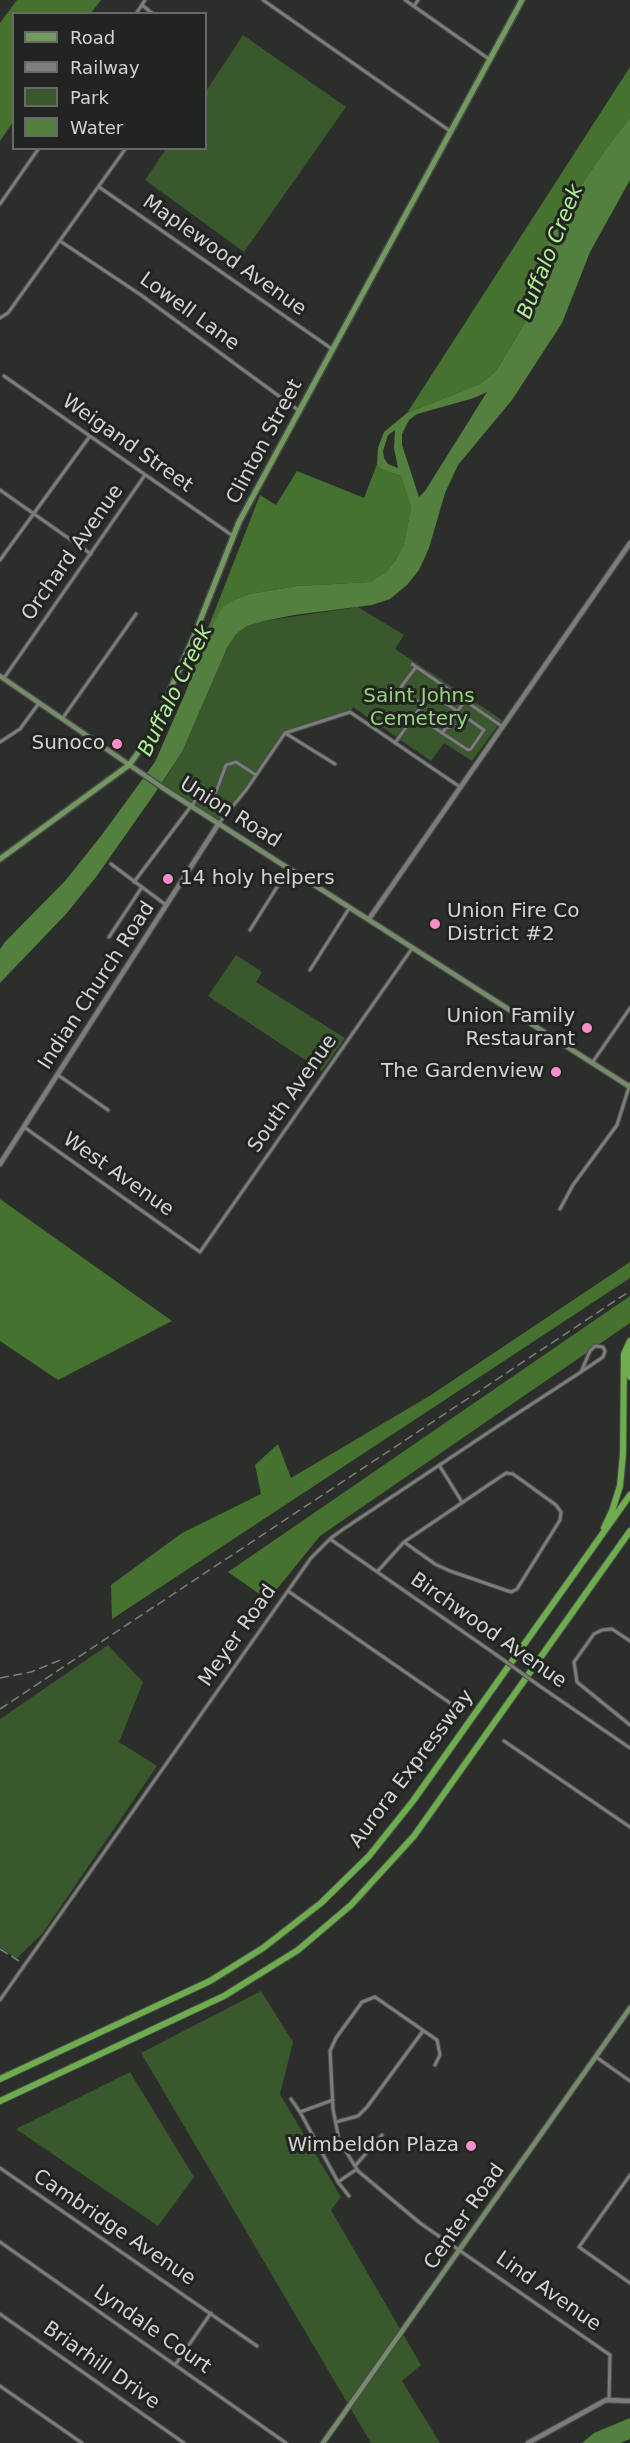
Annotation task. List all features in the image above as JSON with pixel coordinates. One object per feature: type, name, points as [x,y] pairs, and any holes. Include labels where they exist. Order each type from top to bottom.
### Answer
[{"type":"highway","points":[[595,1546],[612,1511],[620,1486],[623,1454],[624,1354],[630,1341]]},
{"type":"highway","points":[[630,1352],[628,1360],[630,1377]]},
{"type":"highway","name":"Aurora Expressway","points":[[0,2078],[183,1995],[239,1964],[295,1925],[353,1873],[392,1830],[630,1495]]},
{"type":"highway","name":"Aurora Expressway","points":[[0,2101],[224,1996],[271,1968],[325,1928],[375,1880],[414,1836],[630,1531]]},
{"type":"main road","name":"Clinton Street","points":[[0,859],[129,765],[149,738],[194,636],[233,536],[298,410],[522,0]]},
{"type":"main road","name":"Union Road","points":[[2,677],[166,790],[630,1086]]},
{"type":"main road","name":"Center Road","points":[[323,2443],[630,2008]]},
{"type":"street","points":[[137,12],[145,0]]},
{"type":"street","points":[[263,0],[450,131]]},
{"type":"street","points":[[405,0],[489,59]]},
{"type":"street","points":[[414,6],[418,0]]},
{"type":"street","points":[[142,5],[151,12]]},
{"type":"street","points":[[0,204],[38,150]]},
{"type":"street","points":[[0,318],[8,313],[125,150]]},
{"type":"street","name":"Maplewood Avenue","points":[[99,187],[332,349]]},
{"type":"street","name":"Lowell Lane","points":[[60,241],[141,295],[298,410]]},
{"type":"street","name":"Weigand Street","points":[[4,376],[233,536]]},
{"type":"street","points":[[0,560],[90,436]]},
{"type":"street","name":"Orchard Avenue","points":[[2,677],[145,475]]},
{"type":"street","points":[[0,490],[91,554]]},
{"type":"street","points":[[369,919],[630,543]]},
{"type":"street","points":[[62,719],[136,614]]},
{"type":"street","points":[[422,704],[402,691],[401,687],[414,666],[503,727]]},
{"type":"street","points":[[395,743],[422,704],[431,693],[482,728],[483,733],[468,750],[415,715]]},
{"type":"street","points":[[442,734],[446,728],[445,721],[453,717],[465,701]]},
{"type":"street","points":[[0,742],[20,729],[39,703]]},
{"type":"street","points":[[219,823],[256,776],[285,733],[350,711],[461,787]]},
{"type":"street","points":[[446,728],[454,726],[453,717]]},
{"type":"street","points":[[285,733],[335,764]]},
{"type":"street","points":[[134,882],[197,799],[216,792],[226,765],[236,762],[256,776]]},
{"type":"street","name":"Indian Church Road","points":[[0,1164],[219,823]]},
{"type":"street","points":[[111,864],[166,906]]},
{"type":"street","points":[[250,930],[289,868]]},
{"type":"street","points":[[109,937],[142,887]]},
{"type":"street","points":[[310,970],[350,907]]},
{"type":"street","name":"South Avenue","points":[[195,1248],[200,1252],[413,947]]},
{"type":"street","points":[[592,1063],[630,1008]]},
{"type":"street","points":[[58,1075],[108,1110]]},
{"type":"street","points":[[560,1209],[573,1185],[617,1125],[630,1086]]},
{"type":"street","name":"West Avenue","points":[[24,1128],[195,1248]]},
{"type":"street","name":"Meyer Road","points":[[0,2000],[311,1558],[330,1539],[439,1465],[581,1372],[603,1357],[605,1351],[603,1347],[595,1346],[590,1350],[581,1372]]},
{"type":"street","points":[[439,1465],[462,1502]]},
{"type":"street","points":[[377,1572],[404,1542],[506,1473],[513,1474],[556,1505],[561,1512],[560,1520],[517,1589],[511,1592],[435,1564],[404,1542]]},
{"type":"street","name":"Birchwood Avenue","points":[[330,1539],[630,1748]]},
{"type":"street","points":[[288,1592],[463,1712]]},
{"type":"street","points":[[630,1641],[612,1629],[602,1630],[594,1634],[574,1662],[578,1682],[630,1725]]},
{"type":"street","points":[[504,1741],[630,1827]]},
{"type":"street","points":[[435,2065],[440,2055],[437,2040],[375,1997],[362,2001],[336,2038],[330,2051],[333,2100],[339,2139],[356,2168],[420,2223],[460,2249]]},
{"type":"street","points":[[336,2122],[358,2116],[367,2107],[424,2030]]},
{"type":"street","points":[[596,2057],[630,2081]]},
{"type":"street","points":[[291,2099],[338,2182],[349,2196]]},
{"type":"street","points":[[300,2112],[333,2100]]},
{"type":"street","points":[[338,2182],[356,2168],[382,2135]]},
{"type":"street","name":"Cambridge Avenue","points":[[0,2168],[257,2346]]},
{"type":"street","points":[[630,2175],[579,2247],[628,2282],[630,2277]]},
{"type":"street","name":"Lyndale Court","points":[[0,2242],[286,2443]]},
{"type":"street","name":"Lind Avenue","points":[[460,2249],[610,2355],[609,2400]]},
{"type":"street","points":[[175,2366],[211,2313]]},
{"type":"street","name":"Briarhill Drive","points":[[0,2314],[184,2443]]},
{"type":"street","points":[[0,2386],[82,2443]]},
{"type":"street","points":[[528,2443],[606,2400],[630,2401]]},
{"type":"green space","points":[[243,35],[346,107],[244,252],[145,180],[165,150],[207,150],[207,89]]},
{"type":"green space","name":"Saint Johns Cemetery","points":[[358,607],[404,635],[395,649],[502,720],[472,761],[444,743],[431,761],[353,707],[350,712],[285,733],[219,823],[161,785],[182,752],[227,648],[236,634],[247,626],[264,621]]},
{"type":"green space","points":[[236,955],[262,972],[256,982],[345,1038],[322,1071],[208,996]]},
{"type":"green space","points":[[108,1645],[143,1682],[119,1742],[157,1766],[42,1934],[16,1959],[0,1947],[0,1719]]},
{"type":"green space","points":[[261,1991],[293,2042],[280,2094],[341,2197],[331,2210],[421,2365],[402,2381],[440,2443],[371,2443],[141,2053]]},
{"type":"green space","points":[[130,2072],[194,2177],[158,2226],[16,2129]]},
{"type":"shaded area","points":[[17,0],[101,0],[92,12],[12,12],[12,123],[0,141],[0,23]]},
{"type":"shaded area","points":[[630,67],[630,118],[607,147],[562,214],[548,244],[533,309],[496,371],[480,384],[407,413]]},
{"type":"shaded area","points":[[377,464],[381,469],[401,476],[411,508],[404,544],[386,572],[370,582],[297,586],[249,594],[231,601],[221,610],[201,646],[260,495],[276,505],[297,471],[364,498]]},
{"type":"shaded area","points":[[0,1199],[172,1321],[58,1380],[0,1341]]},
{"type":"shaded area","points":[[630,1262],[630,1278],[112,1619],[111,1585],[182,1533],[261,1494],[255,1465],[278,1444],[291,1478],[431,1395]]},
{"type":"shaded area","points":[[630,1296],[630,1323],[320,1536],[268,1600],[228,1572]]},
{"type":"water","name":"Buffalo Creek","points":[[630,118],[630,180],[590,252],[562,323],[512,400],[458,465],[445,493],[429,548],[419,570],[407,585],[390,599],[372,605],[264,621],[247,626],[236,634],[227,648],[182,752],[153,796],[96,877],[66,914],[0,983],[0,949],[65,881],[155,762],[187,689],[201,646],[221,609],[231,601],[249,594],[297,586],[370,582],[386,572],[395,561],[404,544],[411,508],[401,476],[381,469],[377,464],[378,448],[384,432],[407,413],[480,384],[496,371],[533,309],[548,244],[562,214],[607,147]],"holes":[[[487,392],[425,491],[419,497],[402,445],[402,434],[409,420],[417,414],[474,398]],[[395,430],[394,448],[398,468],[388,464],[383,451],[388,435]]]},
{"type":"water","points":[[630,2418],[630,2439],[620,2443],[582,2443],[594,2433]]},
{"type":"railway","points":[[0,1709],[630,1291]]},
{"type":"railway","points":[[0,1678],[31,1672],[63,1659]]},
{"type":"railway","points":[[0,1949],[19,1961]]},
{"type":"place","name":"Sunoco","points":[[117,744]]},
{"type":"place","name":"14 holy helpers","points":[[168,879]]},
{"type":"place","name":"Union Fire Co District #2","points":[[435,924]]},
{"type":"place","name":"Union Family Restaurant","points":[[587,1028]]},
{"type":"place","name":"The Gardenview","points":[[556,1072]]},
{"type":"place","name":"Wimbeldon Plaza","points":[[471,2146]]}]
